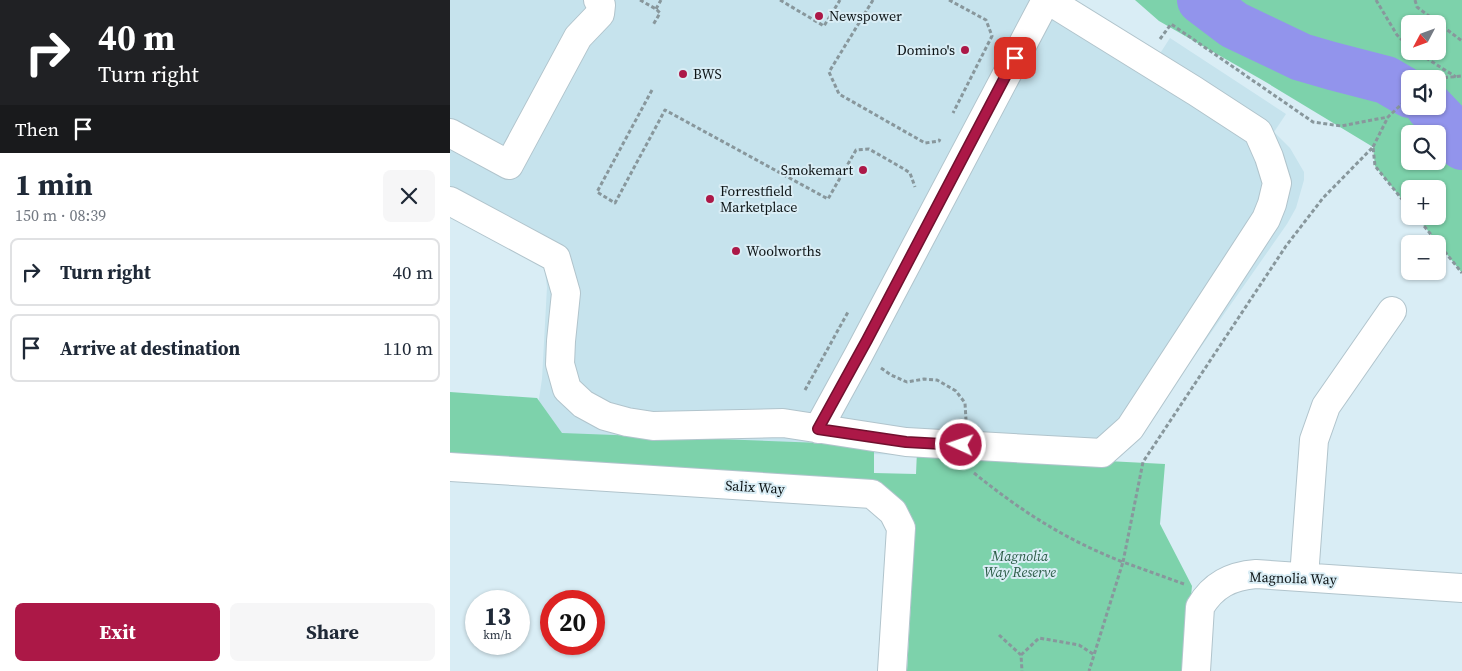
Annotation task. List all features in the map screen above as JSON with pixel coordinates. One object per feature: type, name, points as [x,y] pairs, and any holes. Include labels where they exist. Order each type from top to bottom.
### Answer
[{"type":"street","points":[[450,133],[509,165],[578,37],[600,14],[601,5],[598,0]]},
{"type":"street","points":[[450,201],[556,258],[566,293],[560,364],[567,389],[583,404],[605,416],[653,426],[783,424],[906,442],[1102,453],[1130,428],[1266,219],[1278,183],[1258,132],[1196,91],[1047,0],[818,429]]},
{"type":"street","points":[[1304,577],[1314,440],[1326,406],[1392,311]]},
{"type":"street","name":"Salix Way","points":[[450,468],[872,494],[893,512],[901,528],[892,671]]},
{"type":"street","name":"Magnolia Way","points":[[1196,671],[1200,607],[1219,584],[1232,578],[1256,574],[1462,588]]},
{"type":"path","points":[[640,0],[660,13],[653,25]]},
{"type":"path","points":[[656,9],[661,0]]},
{"type":"path","points":[[780,0],[824,26],[840,0]]},
{"type":"path","points":[[873,0],[830,72],[839,94],[926,144],[939,141],[943,134]]},
{"type":"path","points":[[948,0],[986,20],[992,36],[950,119]]},
{"type":"path","points":[[1376,0],[1401,39]]},
{"type":"path","points":[[1415,0],[1418,7],[1462,41]]},
{"type":"path","points":[[1157,43],[1171,24],[1314,122],[1341,126],[1388,117]]},
{"type":"path","points":[[1429,60],[1456,77]]},
{"type":"path","points":[[1446,77],[1462,76]]},
{"type":"path","points":[[652,90],[597,192],[615,202],[666,110],[828,199],[856,150],[869,149],[910,173],[916,186],[914,190]]},
{"type":"path","points":[[1089,671],[1123,562],[1143,462],[1286,246],[1323,198],[1373,147],[1388,117],[1401,104]]},
{"type":"path","points":[[1373,147],[1375,166],[1401,198]]},
{"type":"path","points":[[1423,225],[1462,273]]},
{"type":"path","points":[[805,390],[852,304]]},
{"type":"path","points":[[1123,562],[1210,593]]},
{"type":"path","points":[[999,635],[1021,655],[1022,671]]},
{"type":"path","points":[[1021,655],[1039,638],[1079,646],[1093,654]]},
{"type":"shaded area","points":[[450,0],[1074,0],[1159,55],[1170,38],[1286,114],[1274,132],[1290,148],[1304,172],[1304,180],[1296,208],[1287,224],[1131,447],[1116,458],[1105,461],[532,444],[542,379],[547,287],[545,272],[541,261],[450,207]]},
{"type":"green space","points":[[1135,0],[1462,0],[1462,273],[1446,253],[1446,235],[1431,235],[1423,225],[1446,225],[1446,180],[1401,180],[1401,198],[1375,166],[1373,147],[1264,81],[1159,21]]},
{"type":"green space","name":"Magnolia Way Reserve","points":[[450,392],[537,398],[562,433],[874,445],[874,473],[916,474],[917,451],[1165,464],[1160,524],[1192,586],[1184,671],[907,671],[915,529],[872,494],[450,467]]},
{"type":"waterway","points":[[1201,0],[1234,25],[1301,57],[1386,80],[1401,89]]},
{"type":"waterway","points":[[1438,115],[1455,133],[1462,146]]},
{"type":"place","name":"Newspower","points":[[819,16]]},
{"type":"place","name":"Domino's","points":[[965,50]]},
{"type":"place","name":"BWS","points":[[683,74]]},
{"type":"place","name":"Smokemart","points":[[863,170]]},
{"type":"place","name":"Forrestfield Marketplace","points":[[710,199]]},
{"type":"place","name":"Woolworths","points":[[736,251]]},
{"type":"route","points":[[961,445],[906,442],[818,429],[867,340],[1015,58]]}]
